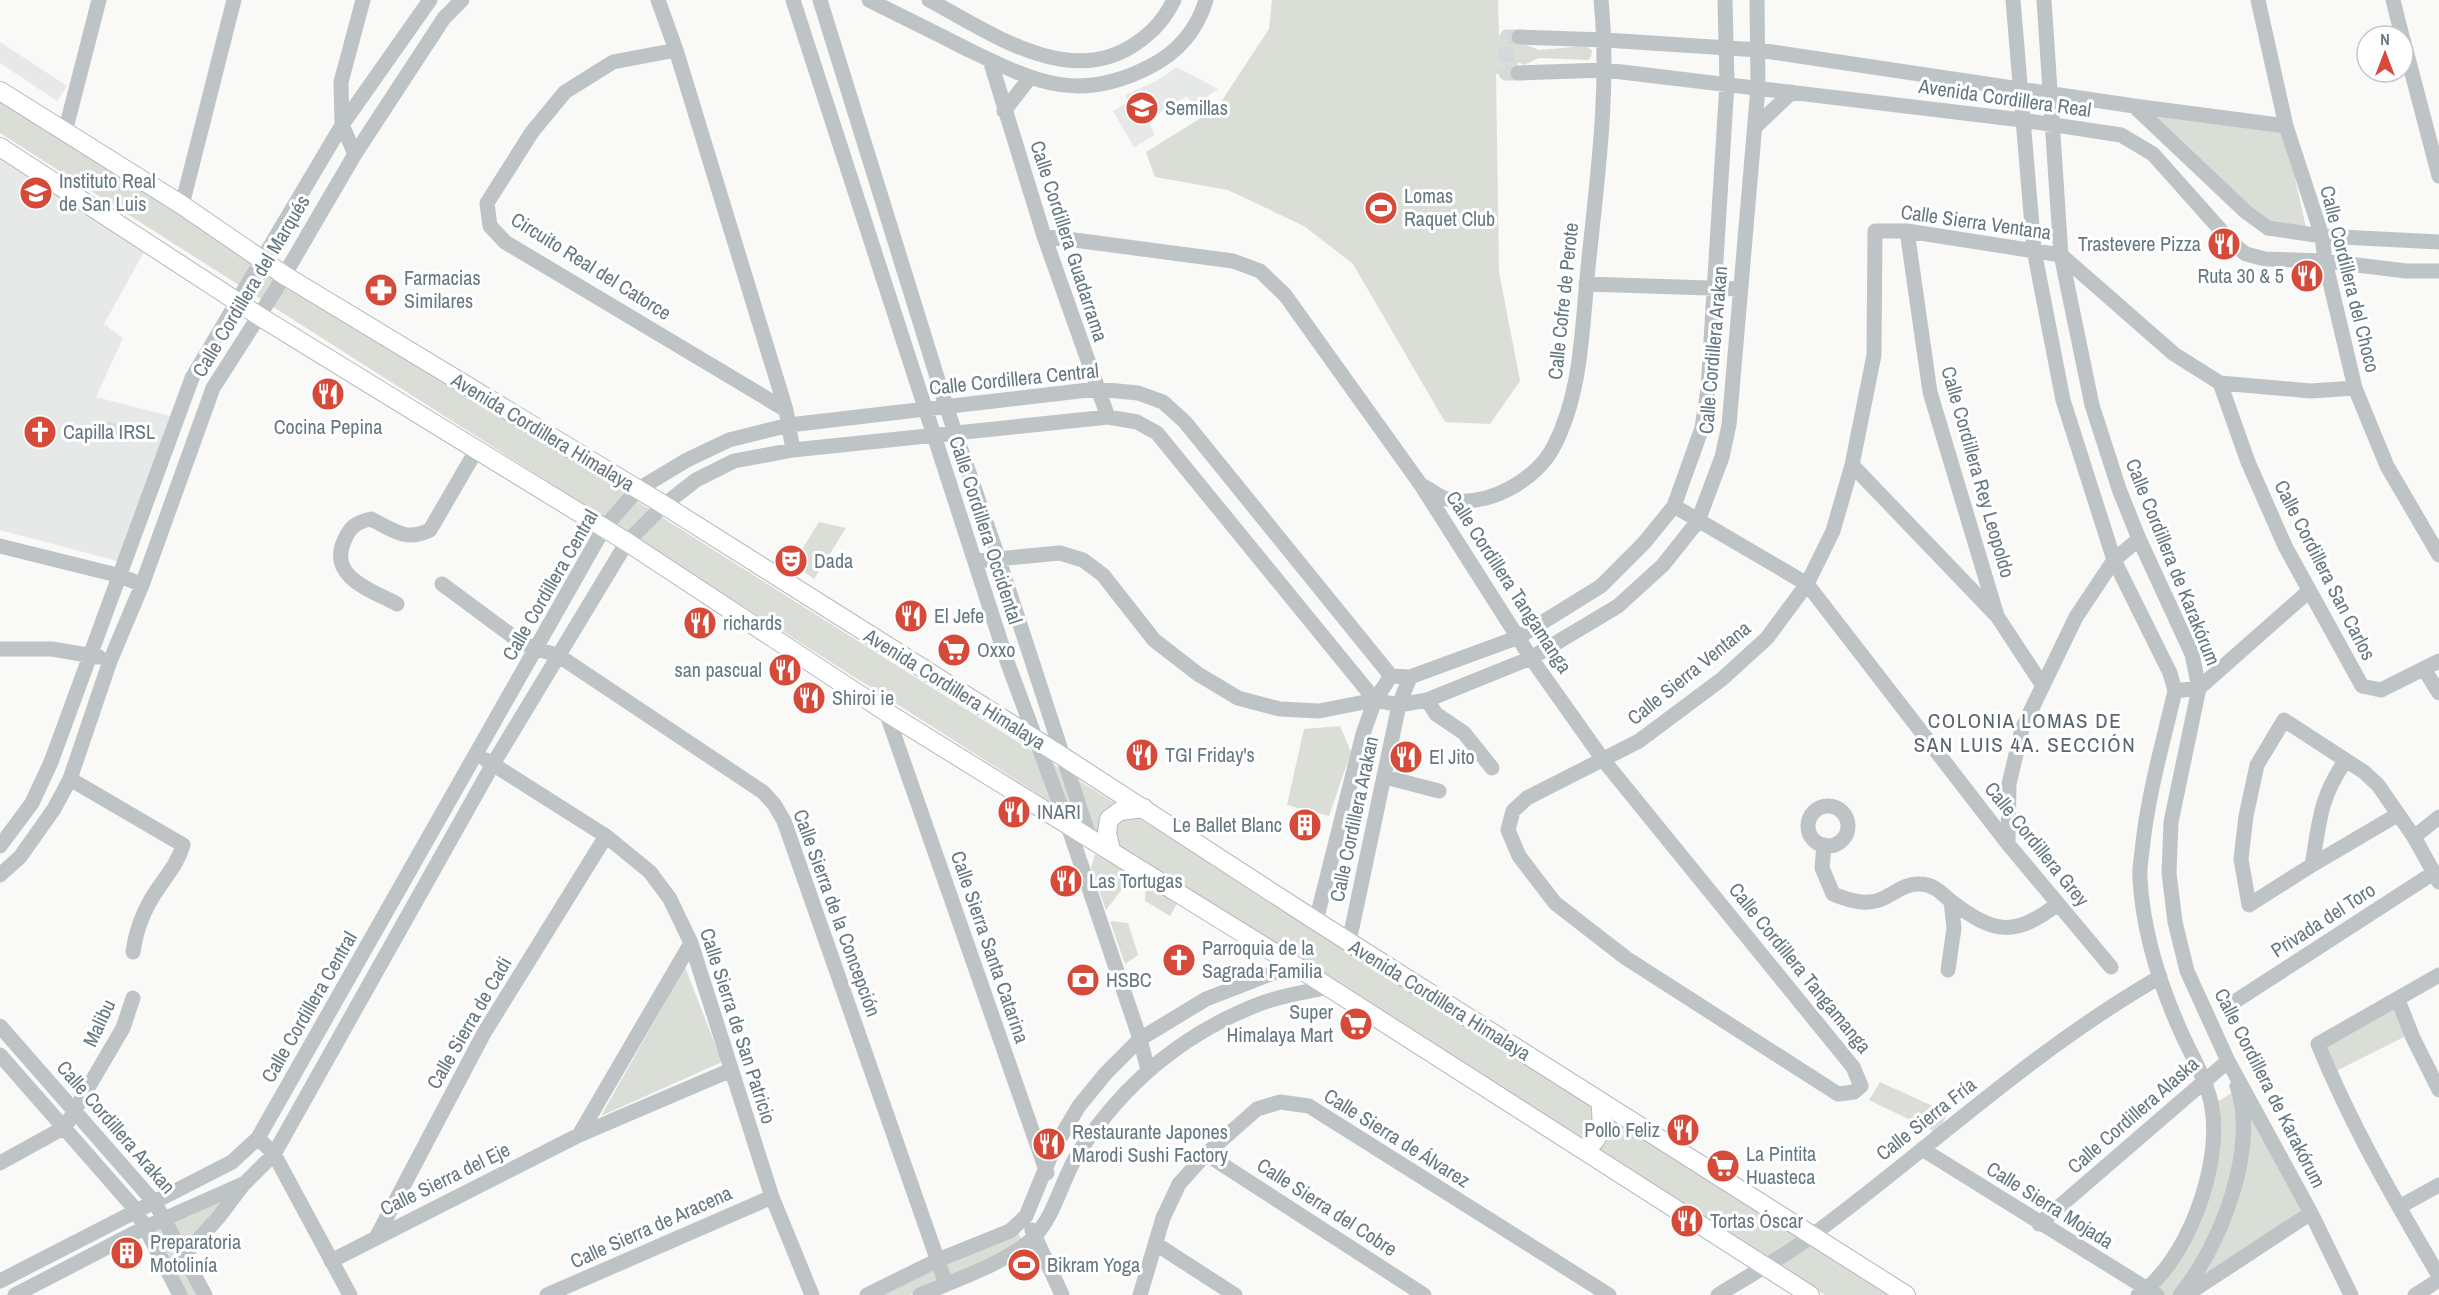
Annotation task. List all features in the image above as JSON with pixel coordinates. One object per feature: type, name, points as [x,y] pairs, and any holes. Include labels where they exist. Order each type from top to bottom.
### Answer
[{"type":"main road","name":"Avenida Cordillera Himalaya","points":[[0,92],[182,205],[284,275],[664,505],[1065,758],[1316,921],[1906,1295]]},
{"type":"main road","points":[[0,147],[259,316],[627,542],[886,712],[1329,987],[1810,1295]]},
{"type":"main road","points":[[1111,850],[1107,833],[1109,819],[1120,812],[1144,808]]},
{"type":"main road","points":[[1583,1149],[1595,1141],[1601,1128],[1600,1101]]},
{"type":"street","points":[[65,132],[99,0]]},
{"type":"street","points":[[182,205],[234,0]]},
{"type":"street","points":[[355,154],[342,125],[341,82],[363,0]]},
{"type":"street","name":"Calle Cordillera del Marqués","points":[[0,846],[32,803],[51,762],[192,378],[236,300],[342,125],[430,0]]},
{"type":"street","name":"Calle Cordillera del Marqués","points":[[0,875],[20,857],[54,809],[70,779],[110,661],[142,585],[213,388],[284,275],[355,154],[444,18],[462,0]]},
{"type":"street","points":[[658,0],[676,50],[788,418],[793,450]]},
{"type":"street","name":"Calle Cordillera Occidental","points":[[793,0],[1034,740],[1066,823],[1140,1039],[1148,1070]]},
{"type":"street","name":"Calle Cordillera Occidental","points":[[820,0],[946,406],[998,556],[1089,836]]},
{"type":"street","points":[[868,0],[1029,79],[1051,85],[1086,86],[1118,80],[1158,63],[1177,49],[1194,29],[1206,0]]},
{"type":"street","points":[[929,0],[1010,43],[1053,59],[1081,62],[1108,58],[1142,39],[1164,20],[1174,0]]},
{"type":"street","name":"Calle Cofre de Perote","points":[[1421,485],[1447,499],[1483,500],[1522,483],[1554,447],[1574,391],[1586,284],[1605,70],[1601,0]]},
{"type":"street","name":"Calle Cordillera Arakan","points":[[1316,921],[1363,734],[1375,700],[1391,676],[1410,677],[1519,637],[1601,586],[1644,543],[1674,506],[1702,428],[1708,389],[1727,83],[1728,47],[1725,0]]},
{"type":"street","name":"Calle Cordillera Arakan","points":[[975,561],[998,556],[1060,553],[1083,560],[1103,575],[1154,640],[1198,674],[1238,698],[1280,709],[1320,711],[1375,700],[1399,705],[1427,700],[1532,658],[1618,606],[1663,565],[1698,521],[1722,457],[1730,425],[1758,88],[1757,0]]},
{"type":"street","points":[[2013,0],[2034,250],[2063,400],[2114,560],[2170,673],[2175,691],[2148,800],[2140,877],[2147,938],[2160,977],[2212,1107],[2212,1141],[2207,1178],[2186,1239],[2170,1265],[2148,1293]]},
{"type":"street","name":"Calle Cordillera de Karakórum","points":[[2044,0],[2061,255],[2092,405],[2139,539],[2192,654],[2199,688],[2171,822],[2169,873],[2175,922],[2187,971],[2228,1061],[2311,1213],[2186,1295]]},
{"type":"street","name":"Calle Cordillera del Choco","points":[[2258,0],[2286,126],[2322,236],[2325,261],[2355,388],[2387,466],[2439,555]]},
{"type":"street","points":[[2393,0],[2399,24]]},
{"type":"street","name":"Avenida Cordillera Real","points":[[1519,37],[1759,50],[2134,106],[2286,126]]},
{"type":"street","points":[[1142,39],[1158,63]]},
{"type":"street","name":"Circuito Real del Catorce","points":[[676,50],[613,62],[565,92],[532,132],[487,203],[490,226],[505,242],[788,418]]},
{"type":"street","name":"Calle Cordillera Guadarrama","points":[[990,60],[1044,236],[1107,417]]},
{"type":"street","name":"Avenida Cordillera Real","points":[[1518,73],[1605,70],[2022,120],[2121,135],[2153,154],[2234,245],[2246,254],[2265,260],[2325,261],[2406,271],[2439,271]]},
{"type":"street","points":[[1004,111],[1029,79]]},
{"type":"street","points":[[2415,83],[2439,176]]},
{"type":"street","points":[[1755,127],[1792,92]]},
{"type":"street","points":[[2134,106],[2256,220],[2268,228],[2322,236],[2439,242]]},
{"type":"street","name":"Calle Sierra Ventana","points":[[1860,1086],[1854,1092],[1838,1094],[1816,1082],[1626,958],[1555,903],[1519,856],[1508,830],[1513,812],[1527,798],[1604,761],[1639,741],[1722,679],[1767,638],[1807,584],[1833,531],[1852,465],[1874,356],[1875,231],[1907,231],[2061,255]]},
{"type":"street","name":"Calle Cordillera Rey Leopoldo","points":[[1907,231],[1930,392],[1997,616]]},
{"type":"street","name":"Calle Cordillera Tangamanga","points":[[1044,236],[1233,261],[1260,271],[1285,296],[1421,485],[1532,658],[1604,761],[1853,1067],[1860,1086]]},
{"type":"street","points":[[2061,255],[2174,354],[2220,383],[2311,391],[2355,388]]},
{"type":"street","points":[[1586,284],[1740,289]]},
{"type":"street","points":[[192,378],[213,388]]},
{"type":"street","name":"Calle Cordillera San Carlos","points":[[2220,383],[2248,462],[2285,546],[2362,686],[2381,690],[2424,669]]},
{"type":"street","name":"Calle Cordillera Central","points":[[0,1281],[232,1162],[258,1138],[604,528],[638,490],[687,460],[729,440],[788,418],[946,406],[1097,389],[1138,393],[1163,402],[1185,422],[1391,676]]},
{"type":"street","points":[[185,1254],[218,1218],[245,1183],[274,1154],[493,764],[627,542],[664,505],[696,480],[734,461],[793,450],[1107,417],[1137,422],[1157,433],[1375,700]]},
{"type":"street","points":[[397,604],[348,578],[339,552],[348,531],[357,522],[371,519],[402,535],[418,537],[430,530],[477,449]]},
{"type":"street","name":"Calle Cordillera Rey Leopoldo","points":[[1852,465],[1997,616],[2043,686]]},
{"type":"street","name":"Calle Cordillera Grey","points":[[1674,506],[1807,584],[2008,844],[2111,966]]},
{"type":"street","points":[[2008,844],[2008,784],[2022,729],[2076,617],[2114,560],[2139,539]]},
{"type":"street","points":[[0,546],[121,576],[142,585]]},
{"type":"street","name":"Calle Sierra de la Concepción","points":[[442,584],[523,644],[560,656],[763,792],[774,804],[784,821],[946,1284]]},
{"type":"street","points":[[2175,691],[2199,688],[2309,591]]},
{"type":"street","points":[[0,649],[52,649],[91,654],[110,661]]},
{"type":"street","points":[[2439,661],[2424,669],[2439,693]]},
{"type":"street","points":[[1399,705],[1410,677]]},
{"type":"street","points":[[1427,700],[1436,714],[1464,733],[1492,768]]},
{"type":"street","name":"Calle Cordillera Arakan","points":[[1349,942],[1399,705]]},
{"type":"street","name":"Calle Sierra Santa Catarina","points":[[886,712],[1046,1170],[1059,1194]]},
{"type":"street","points":[[2397,815],[2249,905],[2241,859],[2246,816],[2257,765],[2284,720],[2378,786],[2415,837],[2437,877]]},
{"type":"street","name":"Calle Sierra de San Patricio","points":[[476,754],[606,836],[650,872],[670,899],[691,944],[772,1197],[812,1295]]},
{"type":"street","points":[[2312,865],[2320,813],[2328,787],[2345,761]]},
{"type":"street","points":[[1385,777],[1439,791]]},
{"type":"street","points":[[70,779],[183,845],[179,860],[156,891],[136,930],[132,952]]},
{"type":"street","points":[[2415,837],[2439,818]]},
{"type":"street","name":"Calle Sierra de Cadi","points":[[377,1236],[484,1033],[606,836]]},
{"type":"street","points":[[1824,845],[1822,868],[1833,894],[1855,902],[1881,900],[1902,887],[1922,883],[1938,889],[1951,901],[1992,928],[2020,927],[2058,904]]},
{"type":"street","points":[[412,867],[430,878]]},
{"type":"street","name":"Privada del Toro","points":[[2234,1002],[2437,877]]},
{"type":"street","points":[[1948,970],[1954,928],[1951,901]]},
{"type":"street","points":[[579,1136],[691,944]]},
{"type":"street","points":[[867,1295],[938,1260],[1010,1232],[1026,1216],[1054,1148],[1079,1106],[1106,1073],[1140,1039],[1206,999],[1294,965]]},
{"type":"street","points":[[2415,1295],[2439,1278],[2333,1082],[2318,1044],[2439,975]]},
{"type":"street","name":"Calle Sierra Fría","points":[[1718,1295],[1812,1236],[2104,1009],[2160,977]]},
{"type":"street","points":[[920,1295],[1017,1251],[1035,1236],[1059,1194],[1079,1151],[1120,1096],[1171,1050],[1225,1018],[1265,1002],[1329,987]]},
{"type":"street","name":"Malibu","points":[[65,1127],[77,1111],[123,1028],[133,998]]},
{"type":"street","points":[[2398,1000],[2413,1038],[2439,1090]]},
{"type":"street","name":"Calle Cordillera Arakan","points":[[0,1026],[77,1111],[155,1203],[185,1254],[205,1295]]},
{"type":"street","name":"Calle Cordillera Arakan","points":[[0,1055],[5,1072],[65,1127],[136,1210],[180,1295]]},
{"type":"street","points":[[2180,1295],[2189,1284],[2221,1225],[2237,1177],[2243,1134],[2238,1090],[2228,1061]]},
{"type":"street","name":"Calle Cordillera Alaska","points":[[2039,1224],[2228,1061]]},
{"type":"street","name":"Calle Sierra del Eje","points":[[331,1261],[579,1136],[731,1070]]},
{"type":"street","name":"Calle Sierra de Álvarez","points":[[1140,1295],[1163,1218],[1179,1184],[1206,1154],[1257,1109],[1280,1102],[1309,1106],[1609,1295]]},
{"type":"street","points":[[0,1163],[65,1127]]},
{"type":"street","points":[[258,1138],[274,1154],[350,1295]]},
{"type":"street","name":"Calle Sierra Mojada","points":[[1922,1149],[2148,1293]]},
{"type":"street","name":"Calle Sierra del Cobre","points":[[1206,1154],[1424,1295]]},
{"type":"street","points":[[15,1295],[146,1227],[245,1183]]},
{"type":"street","points":[[2399,1207],[2439,1185]]},
{"type":"street","name":"Calle Sierra de Aracena","points":[[547,1295],[772,1197]]},
{"type":"street","points":[[2311,1213],[2351,1295]]},
{"type":"street","points":[[1026,1216],[1062,1295]]},
{"type":"street","points":[[1156,1244],[1235,1295]]},
{"type":"shaded area","name":"Lomas Raquet Club","points":[[1272,0],[1498,0],[1499,37],[1519,37],[1519,45],[1524,44],[1539,50],[1585,46],[1592,50],[1588,60],[1539,58],[1524,65],[1518,62],[1518,73],[1496,74],[1499,272],[1520,381],[1490,424],[1445,422],[1353,264],[1304,226],[1228,190],[1155,177],[1146,152],[1217,108],[1269,29]]},
{"type":"shaded area","points":[[0,42],[67,86],[57,101],[0,63]]},
{"type":"shaded area","name":"Semillas","points":[[1177,67],[1218,89],[1194,106],[1187,96],[1148,120],[1155,135],[1134,147],[1113,111],[1128,102],[1125,95],[1156,81]]},
{"type":"shaded area","points":[[0,94],[671,523],[1894,1295],[1825,1295],[0,133]]},
{"type":"shaded area","points":[[2143,111],[2284,128],[2306,228],[2266,220]]},
{"type":"shaded area","points":[[0,155],[149,243],[104,324],[123,338],[96,397],[170,416],[121,562],[0,530]]},
{"type":"shaded area","points":[[104,420],[125,426],[121,439],[114,433],[107,436],[100,434]]},
{"type":"shaded area","points":[[819,522],[846,528],[814,579],[793,564]]},
{"type":"shaded area","points":[[1340,726],[1351,752],[1329,816],[1287,805],[1304,729]]},
{"type":"shaded area","points":[[1095,854],[1134,874],[1106,910],[1091,868]]},
{"type":"shaded area","points":[[1146,882],[1178,902],[1170,916],[1145,901]]},
{"type":"shaded area","points":[[1110,921],[1128,923],[1138,955],[1125,964]]},
{"type":"shaded area","points":[[685,967],[722,1062],[601,1116]]},
{"type":"shaded area","points":[[2393,1008],[2406,1036],[2334,1072],[2323,1044]]},
{"type":"shaded area","points":[[1880,1082],[1948,1113],[1937,1133],[1869,1100]]},
{"type":"shaded area","points":[[2240,1088],[2307,1212],[2179,1295],[2143,1295],[2193,1236],[2217,1102]]},
{"type":"shaded area","points":[[245,1183],[185,1254],[165,1219]]},
{"type":"shaded area","points":[[165,1223],[200,1295],[184,1295],[153,1229]]},
{"type":"shaded area","points":[[1017,1231],[1023,1242],[910,1295],[876,1295]]},
{"type":"tunnel","points":[[1518,73],[1506,73],[1507,37],[1519,37]]},
{"type":"place","name":"Semillas","points":[[1142,108]]},
{"type":"place","name":"Instituto Real de San Luis","points":[[36,193]]},
{"type":"place","name":"Lomas Raquet Club","points":[[1381,208]]},
{"type":"place","name":"Trastevere Pizza","points":[[2224,244]]},
{"type":"place","name":"Ruta 30 & 5","points":[[2307,276]]},
{"type":"place","name":"Farmacias Similares","points":[[381,290]]},
{"type":"place","name":"Cocina Pepina","points":[[328,394]]},
{"type":"place","name":"Capilla IRSL","points":[[40,432]]},
{"type":"place","name":"Dada","points":[[791,561]]},
{"type":"place","name":"El Jefe","points":[[911,616]]},
{"type":"place","name":"richards","points":[[700,623]]},
{"type":"place","name":"Oxxo","points":[[954,650]]},
{"type":"place","name":"san pascual","points":[[785,670]]},
{"type":"place","name":"Shiroi ie","points":[[809,698]]},
{"type":"place","name":"TGI Friday's","points":[[1142,755]]},
{"type":"place","name":"El Jito","points":[[1406,757]]},
{"type":"place","name":"INARI","points":[[1014,812]]},
{"type":"place","name":"Le Ballet Blanc","points":[[1305,825]]},
{"type":"place","name":"Las Tortugas","points":[[1066,881]]},
{"type":"place","name":"Parroquia de la Sagrada Familia","points":[[1179,960]]},
{"type":"place","name":"HSBC","points":[[1083,980]]},
{"type":"place","name":"Super Himalaya Mart","points":[[1356,1024]]},
{"type":"place","name":"Pollo Feliz","points":[[1683,1130]]},
{"type":"place","name":"Restaurante Japones Marodi Sushi Factory","points":[[1049,1144]]},
{"type":"place","name":"La Pintita Huasteca","points":[[1723,1166]]},
{"type":"place","name":"Tortas Óscar","points":[[1687,1221]]},
{"type":"place","name":"Preparatoria Motolinía","points":[[127,1253]]},
{"type":"place","name":"Bikram Yoga","points":[[1024,1265]]},
{"type":"district","name":"COLONIA LOMAS DE SAN LUIS 4A. SECCIÓN","points":[[2025,733]]}]
